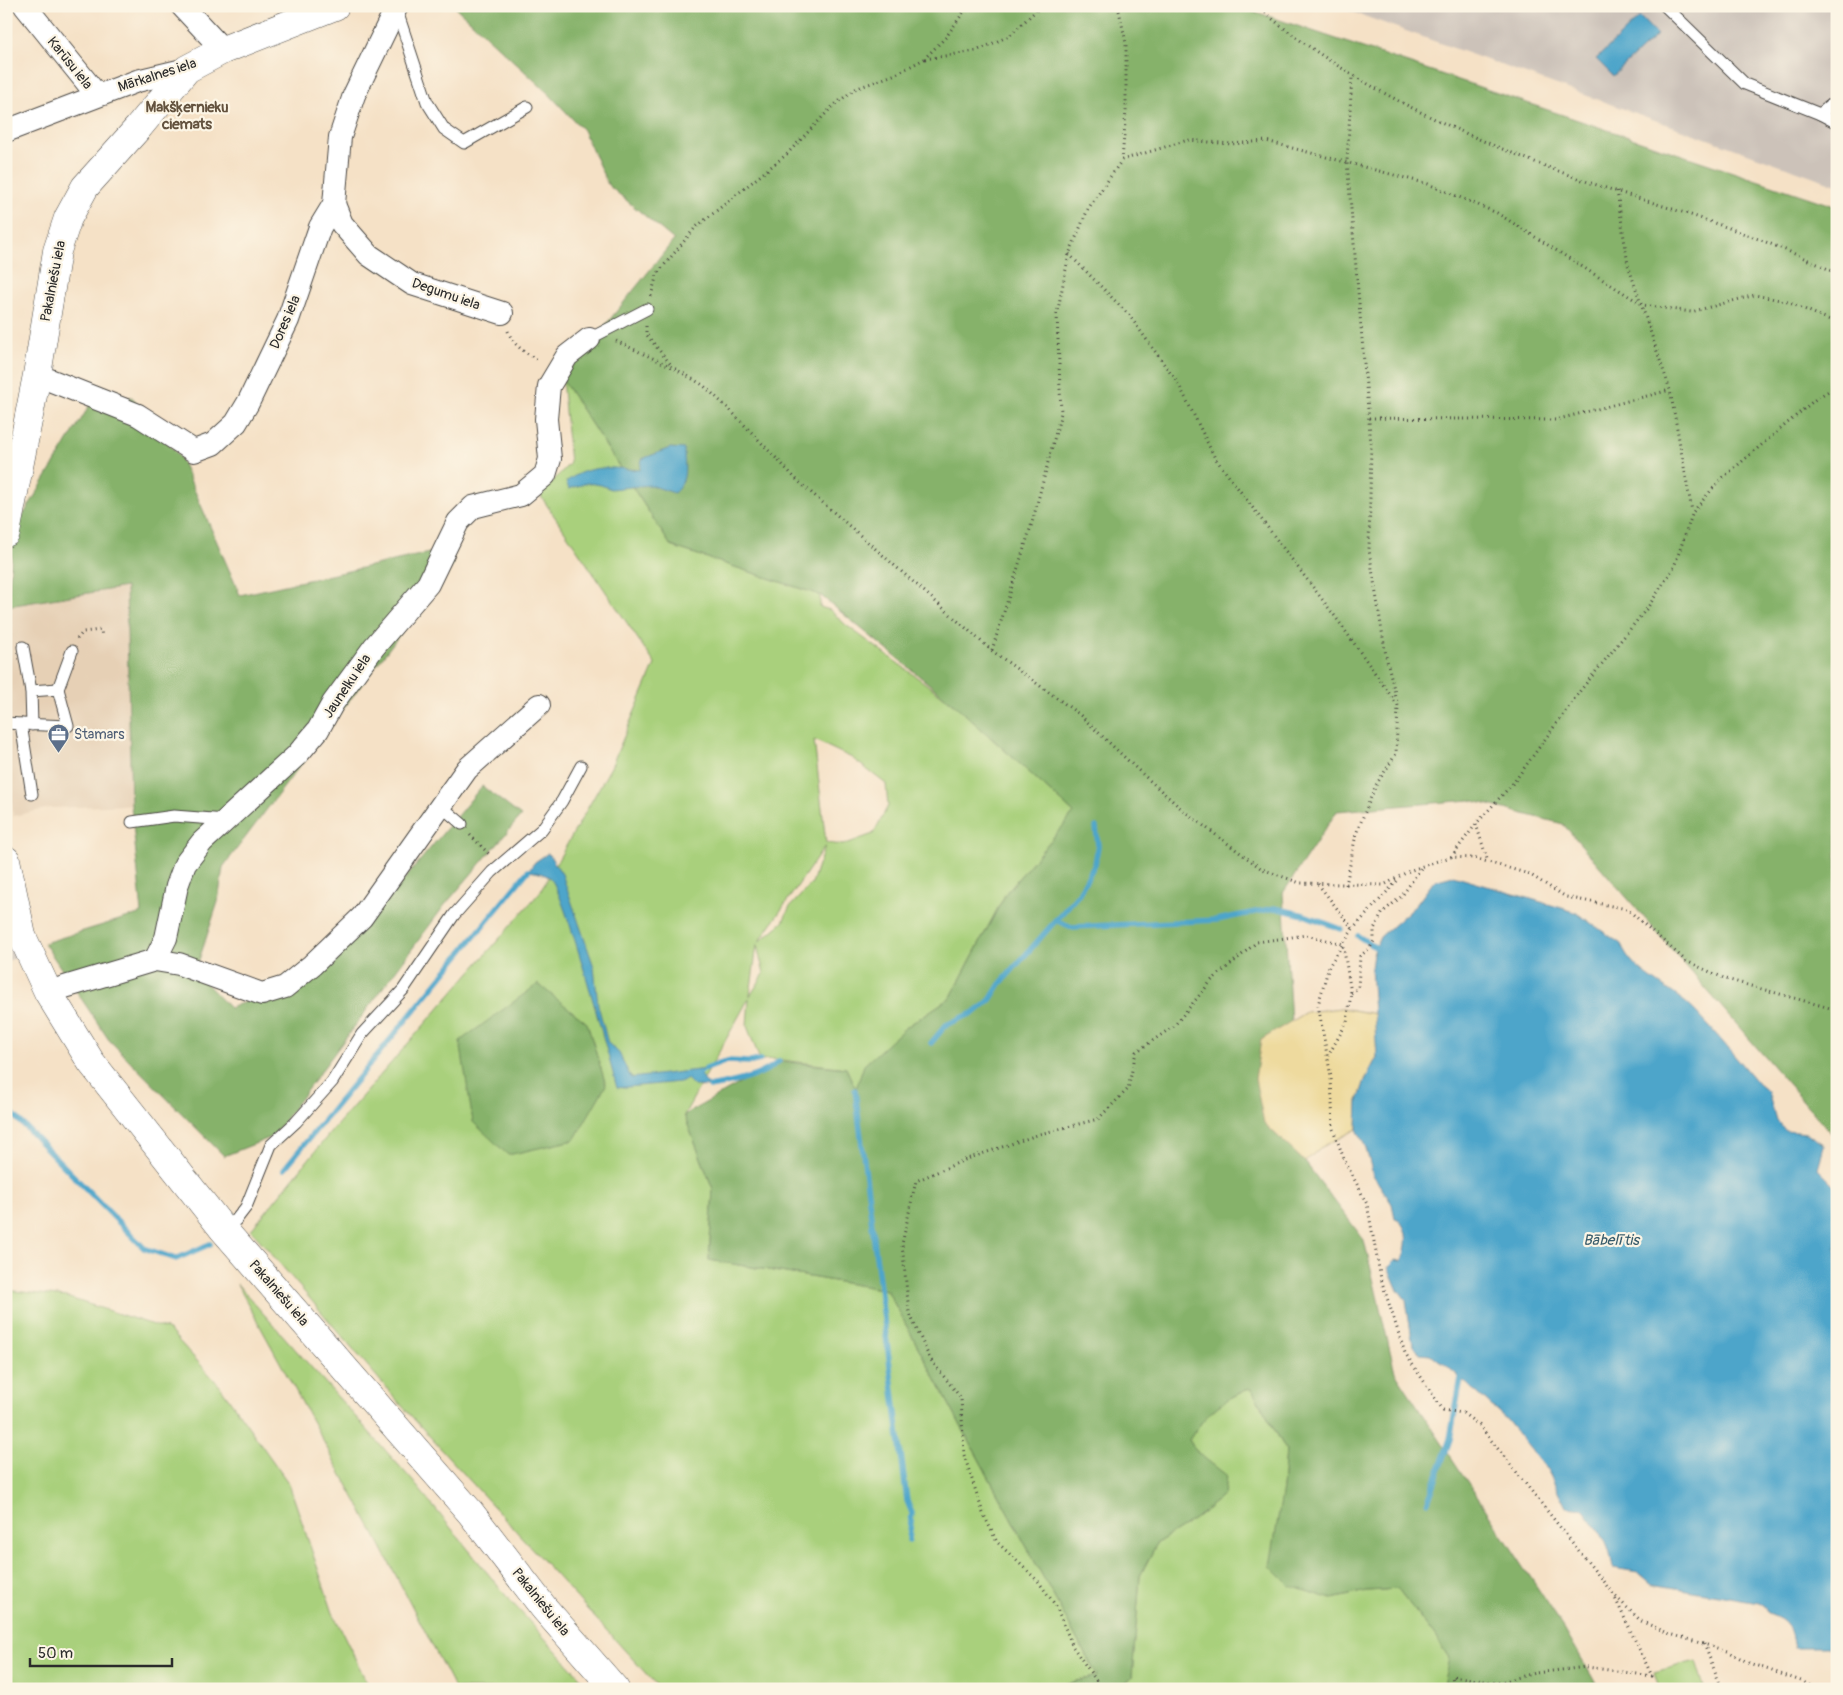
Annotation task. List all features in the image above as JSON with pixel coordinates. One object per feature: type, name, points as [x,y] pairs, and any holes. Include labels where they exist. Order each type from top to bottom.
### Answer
[{"type":"street","name":"Karūsu iela","points":[[25,6],[97,96]]},
{"type":"street","points":[[182,6],[223,50]]},
{"type":"street","name":"Mārkalnes iela","points":[[6,131],[137,81],[187,69],[223,50],[335,6]]},
{"type":"street","name":"Dores iela","points":[[36,376],[138,414],[194,451],[213,444],[236,423],[248,403],[288,320],[320,227],[334,204],[340,137],[354,95],[397,9]]},
{"type":"street","name":"Pakalniešu iela","points":[[6,533],[36,376],[57,251],[68,218],[85,187],[138,128],[187,69]]},
{"type":"street","name":"Degumu iela","points":[[334,204],[342,224],[369,255],[412,284],[502,314]]},
{"type":"street","name":"Jaunelku iela","points":[[155,960],[166,938],[177,886],[185,864],[202,842],[297,756],[318,730],[334,703],[374,647],[428,584],[458,522],[473,507],[521,495],[545,475],[550,459],[546,419],[546,402],[549,386],[556,371],[567,356],[589,339]]},
{"type":"street","points":[[48,992],[155,960],[179,964],[262,994],[285,987],[312,966],[362,917],[440,804],[467,769],[539,705]]},
{"type":"street","name":"Pakalniešu iela","points":[[6,860],[22,936],[48,992],[91,1062],[223,1229],[470,1512],[544,1608],[615,1689]]},
{"type":"lane","points":[[1665,6],[1745,84],[1820,114],[1837,123]]},
{"type":"lane","points":[[397,9],[427,102],[444,129],[464,143],[527,107]]},
{"type":"lane","points":[[1820,114],[1837,100]]},
{"type":"lane","points":[[589,339],[647,309]]},
{"type":"lane","points":[[23,647],[31,691],[27,724],[32,794]]},
{"type":"lane","points":[[6,723],[68,726],[58,689],[72,651]]},
{"type":"lane","points":[[31,691],[58,689]]},
{"type":"lane","points":[[223,1229],[236,1220],[246,1207],[271,1145],[296,1122],[332,1082],[362,1034],[403,990],[454,915],[500,865],[542,828],[562,801],[581,766]]},
{"type":"lane","points":[[440,804],[462,824]]},
{"type":"lane","points":[[132,822],[174,816],[227,820]]},
{"type":"path","points":[[672,367],[646,334],[647,309],[657,274],[695,228],[787,154],[833,106],[856,89],[896,74],[924,59],[946,37],[968,6]]},
{"type":"path","points":[[924,59],[976,51],[1001,40],[1009,36],[1041,6]]},
{"type":"path","points":[[991,650],[1032,523],[1061,413],[1058,314],[1069,254],[1088,209],[1122,160],[1126,111],[1126,43],[1118,6]]},
{"type":"path","points":[[1257,6],[1279,25],[1352,77],[1428,116],[1585,180],[1713,222],[1837,273]]},
{"type":"path","points":[[1346,885],[1356,834],[1376,785],[1396,754],[1398,706],[1386,656],[1369,550],[1371,445],[1347,161],[1352,77]]},
{"type":"path","points":[[1122,160],[1188,140],[1230,144],[1266,141],[1428,184],[1497,213],[1643,305],[1690,312],[1755,296],[1785,301],[1837,322]]},
{"type":"path","points":[[1617,191],[1628,265],[1670,390],[1692,512]]},
{"type":"path","points":[[1069,254],[1129,315],[1140,330],[1179,385],[1215,458],[1337,620],[1398,706]]},
{"type":"path","points":[[502,314],[511,340],[517,347],[556,371]]},
{"type":"path","points":[[589,339],[618,341],[672,367],[703,385],[730,410],[798,481],[991,650],[1080,715],[1139,772],[1186,812],[1262,869],[1300,883],[1384,885],[1398,879]]},
{"type":"path","points":[[1451,857],[1476,824],[1514,782],[1580,691],[1648,607],[1674,567],[1692,512],[1718,481],[1817,398],[1837,386]]},
{"type":"path","points":[[1369,418],[1555,420],[1670,390]]},
{"type":"path","points":[[79,635],[101,630],[102,637]]},
{"type":"path","points":[[462,824],[471,837],[500,865]]},
{"type":"path","points":[[1476,824],[1488,862]]},
{"type":"path","points":[[1817,1689],[1801,1681],[1749,1663],[1727,1651],[1670,1634],[1641,1621],[1614,1595],[1479,1425],[1463,1413],[1443,1410],[1405,1353],[1381,1279],[1367,1204],[1344,1160],[1333,1129],[1328,1056],[1318,1005],[1329,966],[1353,929],[1398,879],[1409,871],[1451,857],[1474,858],[1529,874],[1566,897],[1627,909],[1686,961],[1726,979],[1837,1010]]},
{"type":"path","points":[[1351,993],[1358,988],[1358,962],[1360,956],[1370,948],[1378,920],[1383,912],[1402,896],[1421,867]]},
{"type":"path","points":[[1318,883],[1353,929]]},
{"type":"path","points":[[1102,1689],[1073,1647],[1056,1606],[1038,1581],[997,1542],[983,1513],[964,1455],[961,1398],[930,1359],[910,1312],[902,1244],[916,1181],[967,1159],[1030,1137],[1098,1119],[1128,1089],[1136,1052],[1174,1026],[1212,980],[1258,942],[1306,935],[1343,944]]},
{"type":"path","points":[[1328,1056],[1347,1022],[1351,993],[1343,944]]},
{"type":"path","points":[[1454,1689],[1452,1676],[1497,1683],[1535,1673],[1587,1667],[1652,1676],[1614,1595]]},
{"type":"path","points":[[1704,1644],[1722,1689]]},
{"type":"shaded area","points":[[1336,6],[1837,6],[1837,185]]},
{"type":"shaded area","points":[[126,587],[131,805],[50,808],[13,816],[6,738],[8,606]]},
{"type":"shaded area","points":[[6,916],[17,958],[6,961]]},
{"type":"green space","points":[[454,6],[1238,6],[1837,207],[1837,1140],[1563,824],[1470,800],[1337,811],[1283,893],[1291,1022],[1261,1040],[1264,1123],[1305,1162],[1364,1240],[1395,1372],[1564,1628],[1599,1689],[1442,1689],[1449,1658],[1434,1635],[1398,1589],[1367,1591],[1332,1599],[1290,1586],[1270,1566],[1283,1488],[1286,1450],[1251,1388],[1215,1408],[1189,1440],[1198,1453],[1226,1475],[1224,1495],[1195,1519],[1157,1543],[1140,1576],[1132,1677],[1116,1689],[1045,1689],[1097,1676],[887,1290],[709,1260],[713,1189],[684,1115],[779,1061],[846,1068],[856,1089],[864,1065],[905,1028],[951,997],[1006,893],[1074,813],[956,706],[820,595],[671,546],[562,379],[674,240],[608,185],[583,130],[549,94]]},
{"type":"green space","points":[[562,379],[671,546],[820,595],[820,607],[830,610],[846,625],[956,706],[1074,813],[1006,893],[951,997],[905,1028],[855,1090],[846,1068],[774,1059],[760,1060],[747,1026],[749,998],[684,1115],[713,1189],[709,1260],[887,1290],[1097,1676],[1060,1685],[1057,1689],[660,1689],[402,1406],[251,1230],[330,1133],[540,892],[611,767],[655,664],[540,495],[570,463]],"holes":[[[814,740],[852,758],[886,784],[888,806],[873,834],[843,845],[826,843]],[[825,846],[812,883],[789,908],[783,922],[759,942]],[[757,945],[764,974],[750,996]]]},
{"type":"green space","points":[[132,397],[180,457],[240,595],[429,553],[454,563],[223,867],[218,902],[195,972],[230,1008],[334,964],[482,786],[521,816],[444,906],[272,1137],[224,1156],[109,1040],[44,943],[142,913],[131,805],[126,587],[8,606],[13,532],[91,403]]},
{"type":"green space","points":[[538,984],[587,1023],[606,1085],[574,1140],[508,1155],[473,1122],[460,1041]]},
{"type":"green space","points":[[237,1284],[411,1479],[507,1597],[591,1689],[455,1689],[377,1539]]},
{"type":"green space","points":[[6,1290],[66,1297],[169,1330],[219,1385],[289,1484],[333,1613],[370,1689],[6,1689]]},
{"type":"green space","points":[[1251,1388],[1286,1450],[1283,1488],[1332,1599],[1367,1591],[1398,1589],[1450,1659],[1442,1689],[1116,1689],[1132,1677],[1140,1576],[1157,1543],[1195,1519],[1224,1495],[1225,1475],[1198,1453],[1189,1440],[1215,1408]]},
{"type":"green space","points":[[1696,1661],[1704,1687],[1659,1689],[1654,1672]]},
{"type":"sand","points":[[1341,1008],[1376,1014],[1377,1057],[1365,1080],[1358,1101],[1357,1129],[1320,1148],[1305,1162],[1264,1123],[1255,1079],[1261,1040],[1306,1012]]},
{"type":"water","points":[[1640,17],[1657,35],[1613,76],[1596,59]]},
{"type":"water","points":[[670,448],[684,449],[684,478],[674,493],[650,485],[611,489],[587,483],[569,489],[566,482],[592,469],[640,470],[642,459]]},
{"type":"water","points":[[548,853],[562,874],[594,967],[598,1005],[608,1043],[619,1053],[631,1078],[706,1069],[700,1075],[710,1087],[694,1086],[687,1079],[680,1082],[617,1088],[575,941],[556,888],[549,877],[528,871],[535,862]]},
{"type":"water","name":"Bābelītis","points":[[1453,876],[1575,912],[1621,944],[1635,965],[1695,1011],[1758,1084],[1768,1092],[1776,1120],[1786,1131],[1807,1133],[1824,1145],[1818,1169],[1837,1188],[1837,1647],[1794,1647],[1791,1634],[1784,1621],[1768,1613],[1765,1606],[1759,1602],[1652,1584],[1638,1572],[1613,1568],[1606,1543],[1594,1524],[1583,1509],[1566,1507],[1548,1471],[1506,1419],[1447,1366],[1430,1354],[1420,1353],[1413,1346],[1406,1300],[1397,1288],[1388,1267],[1395,1260],[1402,1261],[1406,1234],[1402,1224],[1395,1218],[1392,1204],[1373,1175],[1366,1148],[1357,1129],[1358,1101],[1365,1080],[1377,1057],[1371,968],[1373,954],[1380,937],[1416,905],[1434,881]]},
{"type":"waterway","points":[[931,1043],[946,1025],[977,1011],[990,1000],[1000,984],[1078,895],[1095,864],[1098,846],[1096,827]]},
{"type":"waterway","points":[[284,1169],[528,871]]},
{"type":"waterway","points":[[1055,920],[1072,927],[1217,920],[1275,908],[1304,915],[1341,929]]},
{"type":"waterway","points":[[1358,936],[1375,947]]},
{"type":"waterway","points":[[706,1069],[727,1061],[751,1062],[760,1060]]},
{"type":"waterway","points":[[710,1087],[738,1081],[764,1072],[779,1061]]},
{"type":"waterway","points":[[855,1090],[907,1501],[912,1513],[909,1540]]},
{"type":"waterway","points":[[6,1107],[144,1248],[176,1259],[210,1244]]},
{"type":"waterway","points":[[1428,1502],[1450,1439],[1461,1378]]},
{"type":"place","name":"Stamars","points":[[58,753]]},
{"type":"district","name":"Makšķernieku ciemats","points":[[187,116]]}]
